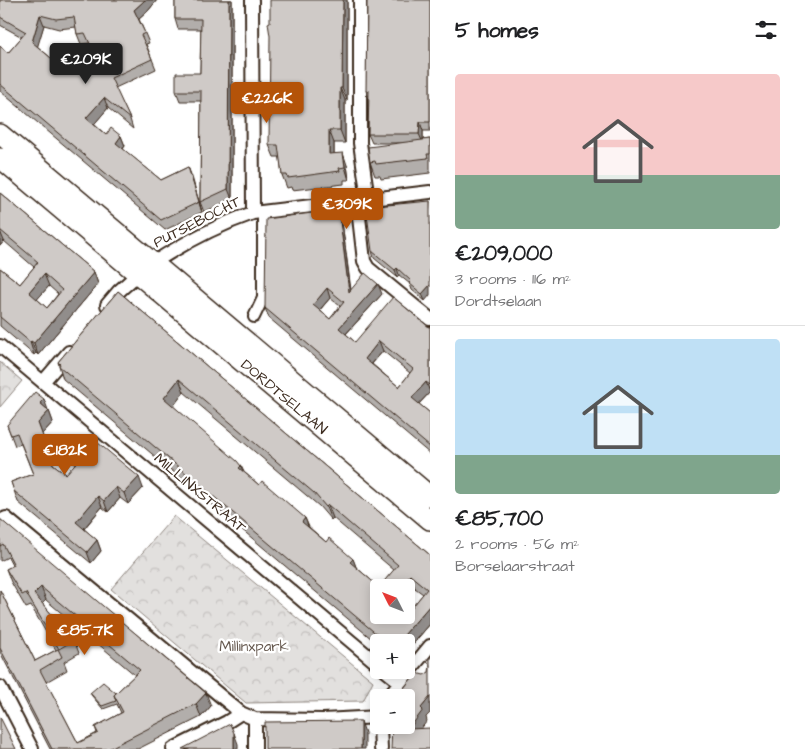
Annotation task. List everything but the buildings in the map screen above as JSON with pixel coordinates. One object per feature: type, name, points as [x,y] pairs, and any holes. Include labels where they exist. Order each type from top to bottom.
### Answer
[{"type":"main road","name":"DORDTSELAAN","points":[[0,134],[430,496]]},
{"type":"main road","name":"DORDTSELAAN","points":[[0,158],[430,520]]},
{"type":"main road","points":[[138,274],[153,263]]},
{"type":"street","name":"PUTSEBOCHT","points":[[252,0],[258,212],[263,298],[254,317]]},
{"type":"street","points":[[360,0],[360,143],[366,185],[359,217],[364,261],[368,268],[429,317]]},
{"type":"street","points":[[258,212],[430,192]]},
{"type":"street","name":"PUTSEBOCHT","points":[[153,263],[175,249],[235,219],[258,212]]},
{"type":"street","points":[[100,314],[119,291],[138,274]]},
{"type":"street","points":[[43,382],[75,344]]},
{"type":"street","name":"MILLINXSTRAAT","points":[[0,346],[370,657]]},
{"type":"street","points":[[3,519],[241,713],[255,720],[370,717]]},
{"type":"street","points":[[394,689],[400,682],[416,670],[430,646]]},
{"type":"street","points":[[396,679],[400,682]]},
{"type":"street","points":[[0,687],[32,749]]},
{"type":"street","points":[[173,749],[228,722],[241,713]]},
{"type":"street","points":[[255,720],[255,749]]},
{"type":"street","points":[[380,734],[381,749]]},
{"type":"green space","points":[[0,362],[22,381],[0,407]]},
{"type":"green space","name":"Millinxpark","points":[[174,516],[373,681],[363,701],[246,703],[111,589]]}]
